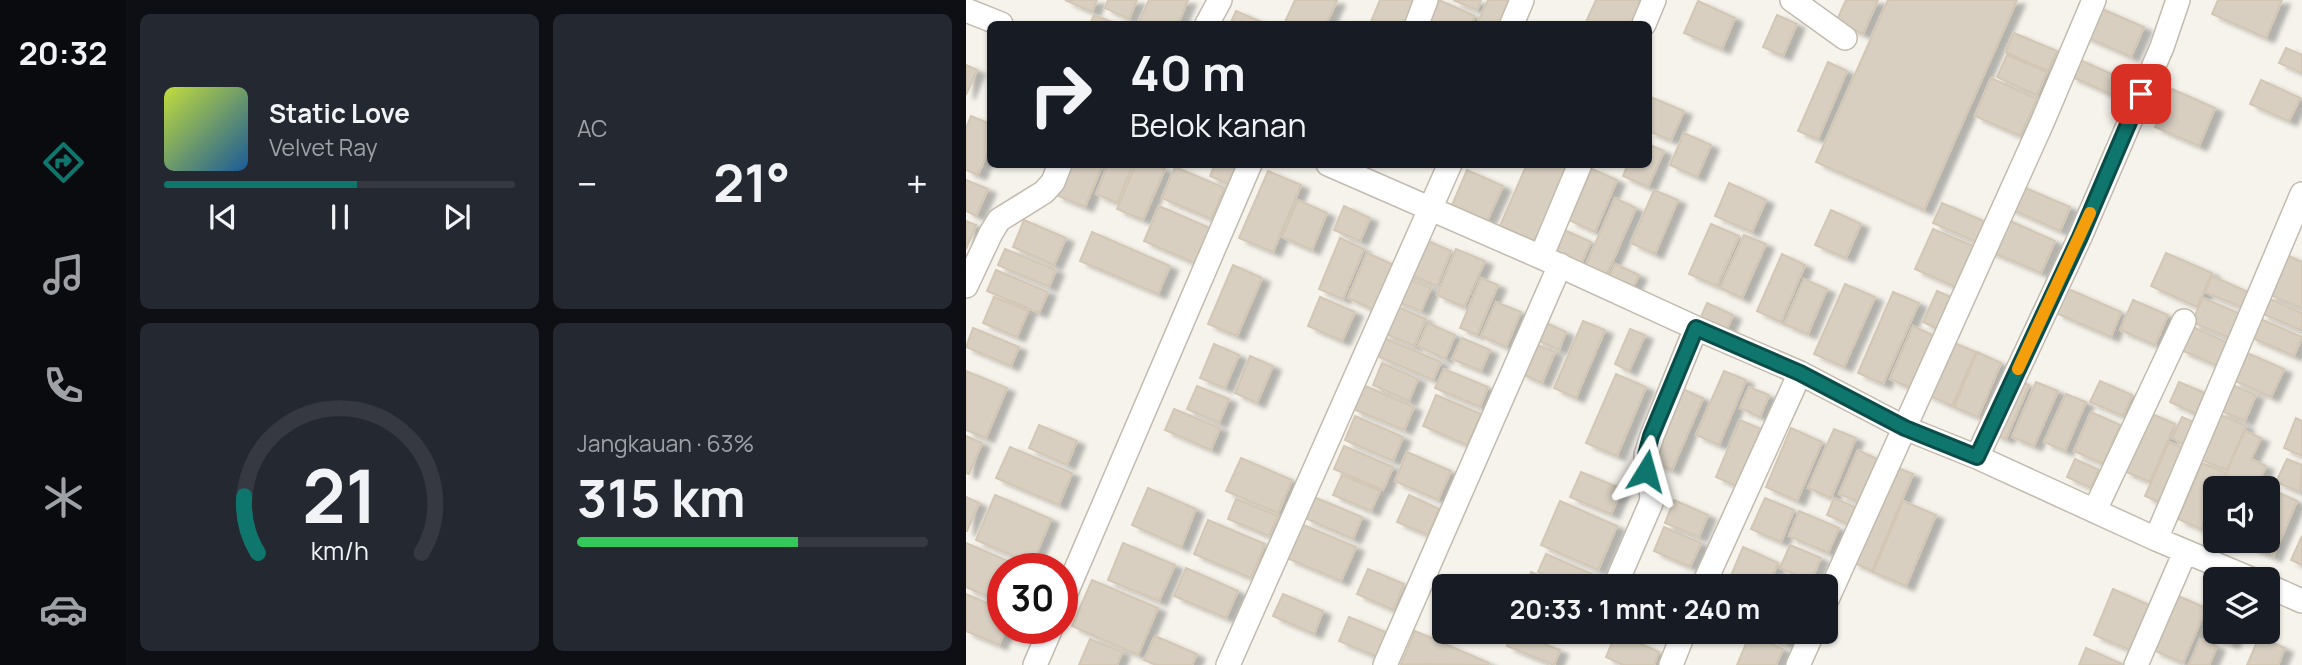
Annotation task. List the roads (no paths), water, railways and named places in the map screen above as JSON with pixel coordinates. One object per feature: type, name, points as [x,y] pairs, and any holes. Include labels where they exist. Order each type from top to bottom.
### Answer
[{"type":"street","points":[[1209,21],[1220,0]]},
{"type":"street","points":[[1418,21],[1426,0]]},
{"type":"street","points":[[1512,21],[1522,0]]},
{"type":"street","points":[[1645,21],[1654,0]]},
{"type":"street","points":[[1792,0],[1845,38]]},
{"type":"street","points":[[1838,575],[2037,136],[2094,0]]},
{"type":"street","points":[[1977,457],[2080,237],[2162,47],[2178,0]]},
{"type":"street","points":[[969,7],[995,21]]},
{"type":"street","points":[[966,286],[999,220],[1044,192],[1058,168]]},
{"type":"street","points":[[1078,565],[1248,168]]},
{"type":"street","points":[[1228,665],[1448,168]]},
{"type":"street","points":[[1385,665],[1551,261],[1579,168]]},
{"type":"street","points":[[1359,171],[1430,208],[1800,373],[1905,428],[1977,457],[2222,567]]},
{"type":"street","points":[[2156,539],[2302,194]]},
{"type":"street","points":[[2095,510],[2184,321]]},
{"type":"street","points":[[1620,574],[1651,503],[1646,455],[1651,436],[1696,328]]},
{"type":"street","points":[[1708,574],[1800,373]]},
{"type":"street","points":[[2136,665],[2185,552]]},
{"type":"street","points":[[2280,591],[2302,600]]},
{"type":"street","points":[[1035,665],[1044,644]]},
{"type":"street","points":[[1671,665],[1679,644]]},
{"type":"street","points":[[1798,665],[1808,644]]}]
